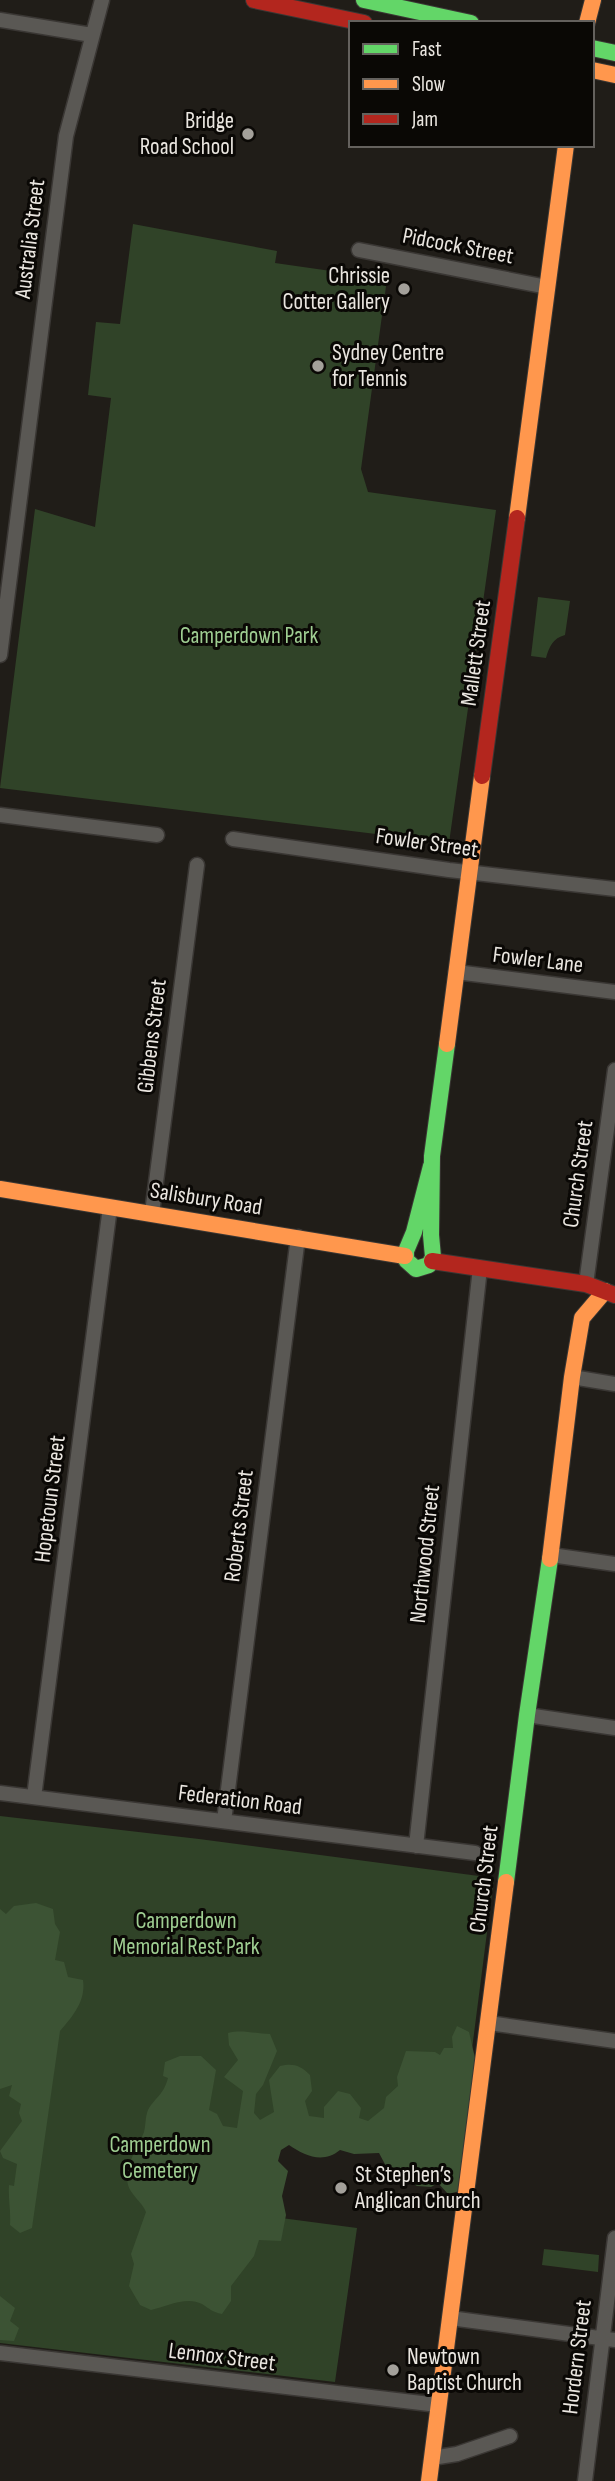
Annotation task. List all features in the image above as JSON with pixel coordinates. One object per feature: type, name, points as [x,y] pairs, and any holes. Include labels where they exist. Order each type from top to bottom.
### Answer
[{"type":"main road","points":[[254,0],[354,21]]},
{"type":"main road","points":[[364,0],[462,21]]},
{"type":"main road","points":[[588,21],[593,0]]},
{"type":"main road","points":[[594,48],[615,53]]},
{"type":"main road","points":[[594,70],[615,75]]},
{"type":"main road","name":"Mallett Street","points":[[431,1255],[431,1166],[566,147]]},
{"type":"main road","name":"Mallett Street","points":[[407,1251],[431,1166]]},
{"type":"main road","name":"Salisbury Road","points":[[0,1189],[298,1237],[407,1251]]},
{"type":"main road","points":[[431,1255],[425,1268],[416,1269],[408,1264],[407,1251],[421,1242],[431,1255],[480,1268],[586,1284],[610,1293]]},
{"type":"main road","name":"Church Street","points":[[429,2481],[572,1377],[582,1318],[610,1293]]},
{"type":"street","name":"Australia Street","points":[[0,655],[3,614],[66,136],[102,0]]},
{"type":"street","points":[[0,20],[92,36]]},
{"type":"street","name":"Pidcock Street","points":[[359,250],[547,286]]},
{"type":"street","points":[[0,815],[157,835]]},
{"type":"street","name":"Fowler Street","points":[[233,839],[615,889]]},
{"type":"street","name":"Gibbens Street","points":[[152,1213],[197,865]]},
{"type":"street","name":"Fowler Lane","points":[[456,972],[615,992]]},
{"type":"street","name":"Church Street","points":[[586,1284],[615,1070]]},
{"type":"street","name":"Hopetoun Street","points":[[34,1797],[110,1207]]},
{"type":"street","name":"Roberts Street","points":[[224,1821],[298,1237]]},
{"type":"street","name":"Northwood Street","points":[[416,1846],[480,1268]]},
{"type":"street","points":[[572,1377],[615,1384]]},
{"type":"street","points":[[551,1555],[615,1564]]},
{"type":"street","points":[[527,1715],[615,1728]]},
{"type":"street","name":"Federation Road","points":[[0,1793],[475,1853]]},
{"type":"street","points":[[489,2023],[615,2040]]},
{"type":"street","name":"Hordern Street","points":[[585,2481],[609,2339],[615,2238]]},
{"type":"street","points":[[450,2318],[609,2339]]},
{"type":"street","name":"Lennox Street","points":[[0,2353],[438,2405]]},
{"type":"street","points":[[432,2458],[457,2454],[510,2436]]},
{"type":"green space","name":"Camperdown Park","points":[[133,224],[277,251],[275,263],[387,279],[361,469],[368,492],[496,510],[449,843],[0,788],[35,509],[95,527],[111,398],[88,395],[96,322],[120,324]]},
{"type":"green space","points":[[538,597],[570,601],[565,635],[552,644],[546,658],[531,656]]},
{"type":"green space","name":"Camperdown Memorial Rest Park","points":[[0,1816],[494,1878],[458,2158],[277,2136],[266,2216],[357,2228],[335,2382],[0,2343]]},
{"type":"green space","points":[[36,1903],[53,1909],[55,1924],[60,1932],[55,1960],[64,1962],[68,1977],[83,1980],[83,1988],[78,2008],[60,2031],[32,2228],[20,2233],[10,2225],[9,2185],[14,2186],[17,2164],[3,2158],[0,2151],[22,2121],[19,2113],[21,2104],[9,2096],[12,2085],[0,2089],[0,1909],[6,1914],[14,1906]]},
{"type":"green space","name":"Camperdown Cemetery","points":[[457,2026],[469,2032],[475,2058],[460,2191],[448,2194],[438,2183],[431,2187],[417,2186],[387,2168],[379,2153],[354,2154],[340,2150],[327,2157],[314,2157],[289,2145],[281,2150],[278,2161],[288,2171],[282,2196],[286,2215],[281,2241],[259,2240],[254,2256],[231,2286],[231,2301],[222,2314],[190,2301],[151,2310],[140,2305],[129,2286],[134,2264],[131,2254],[146,2212],[129,2188],[127,2178],[132,2158],[144,2132],[148,2110],[162,2092],[168,2078],[163,2076],[165,2062],[180,2056],[201,2056],[216,2070],[209,2110],[217,2114],[223,2126],[237,2128],[243,2091],[224,2077],[238,2060],[229,2045],[228,2033],[270,2034],[277,2051],[263,2085],[256,2094],[254,2113],[260,2120],[274,2112],[269,2080],[280,2066],[289,2065],[300,2067],[310,2075],[312,2091],[305,2101],[309,2116],[324,2118],[324,2107],[338,2091],[350,2094],[361,2108],[359,2118],[368,2121],[384,2108],[386,2097],[398,2086],[397,2077],[406,2051],[435,2052],[440,2055],[444,2048],[453,2048],[452,2037]]},
{"type":"green space","points":[[544,2249],[599,2255],[598,2272],[542,2265]]},
{"type":"green space","points":[[0,2296],[15,2308],[10,2321],[19,2328],[14,2341],[0,2340]]},
{"type":"traffic: fast","points":[[364,0],[462,21]]},
{"type":"traffic: fast","points":[[594,48],[615,53]]},
{"type":"traffic: fast","points":[[431,1166],[414,1232],[406,1251],[406,1260],[416,1269],[429,1265],[433,1257],[432,1156],[447,1044]]},
{"type":"traffic: fast","points":[[506,1882],[550,1559]]},
{"type":"traffic: slow","points":[[588,21],[593,0]]},
{"type":"traffic: slow","points":[[594,70],[615,75]]},
{"type":"traffic: slow","points":[[517,518],[566,147]]},
{"type":"traffic: slow","points":[[447,1044],[482,776]]},
{"type":"traffic: slow","points":[[0,1189],[405,1256]]},
{"type":"traffic: slow","points":[[550,1559],[572,1377],[582,1318],[605,1291]]},
{"type":"traffic: slow","points":[[429,2481],[506,1882]]},
{"type":"traffic: jam","points":[[254,0],[354,21]]},
{"type":"traffic: jam","points":[[482,776],[517,518]]},
{"type":"traffic: jam","points":[[432,1261],[586,1284],[615,1295]]},
{"type":"place","name":"Bridge Road School","points":[[248,134]]},
{"type":"place","name":"Chrissie Cotter Gallery","points":[[404,289]]},
{"type":"place","name":"Sydney Centre for Tennis","points":[[318,366]]},
{"type":"place","name":"St Stephen’s Anglican Church","points":[[341,2188]]},
{"type":"place","name":"Newtown Baptist Church","points":[[393,2370]]}]
